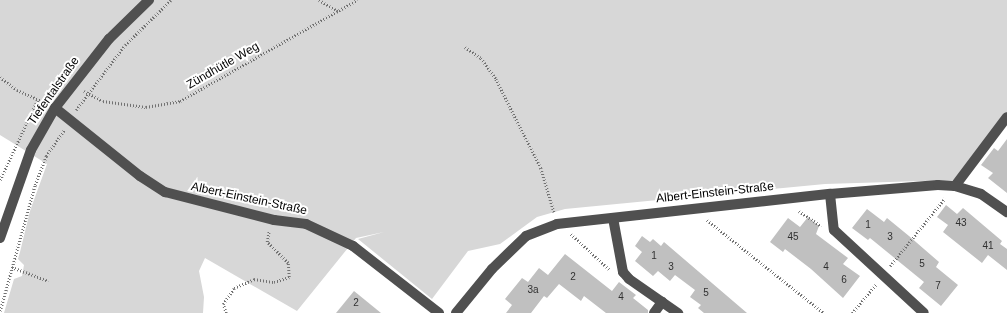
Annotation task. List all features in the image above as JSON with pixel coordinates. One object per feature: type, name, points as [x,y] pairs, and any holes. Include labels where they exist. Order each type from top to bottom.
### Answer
[{"type":"street","name":"Tiefentalstraße","points":[[0,238],[29,155],[55,108],[109,39],[149,0]]},
{"type":"street","name":"Albert-Einstein-Straße","points":[[55,108],[103,147],[165,192],[274,220],[306,224],[353,246],[439,313]]},
{"type":"street","points":[[955,186],[1007,117]]},
{"type":"street","name":"Albert-Einstein-Straße","points":[[456,313],[492,269],[526,236],[561,224],[786,198],[955,186],[981,194],[1007,212]]},
{"type":"street","points":[[830,194],[834,230],[924,313]]},
{"type":"street","points":[[613,218],[623,272],[629,279],[678,313]]},
{"type":"street","points":[[654,313],[662,302]]},
{"type":"path","points":[[0,311],[35,185],[46,156],[70,119],[125,45],[171,0]]},
{"type":"path","points":[[319,0],[338,11]]},
{"type":"path","name":"Zündhütle Weg","points":[[89,94],[103,101],[146,106],[180,100],[357,0]]},
{"type":"path","points":[[465,47],[481,58],[496,79],[541,168],[561,224],[575,240],[603,264]]},
{"type":"path","points":[[0,77],[17,90],[38,99],[0,180]]},
{"type":"path","points":[[786,198],[822,227],[834,230]]},
{"type":"path","points":[[895,260],[938,205]]},
{"type":"path","points":[[693,209],[824,313]]},
{"type":"path","points":[[226,313],[223,304],[234,288],[254,279],[274,282],[289,277],[288,263],[267,242],[274,220]]},
{"type":"path","points":[[12,267],[48,281]]},
{"type":"path","points":[[852,313],[882,275]]},
{"type":"shaded area","points":[[0,0],[1007,0],[1007,113],[954,180],[825,184],[565,209],[537,217],[500,244],[468,251],[432,299],[358,239],[384,232],[356,238],[297,311],[205,258],[199,271],[204,297],[203,313],[4,313],[14,279],[22,276],[24,265],[18,259],[30,211],[47,164],[0,135]]},
{"type":"building","points":[[1007,139],[1007,193],[988,178],[993,173],[981,165],[994,148],[998,151]]},
{"type":"building","points":[[946,205],[957,214],[963,208],[1002,241],[1000,244],[1007,249],[1007,270],[988,255],[982,263],[943,232],[948,225],[937,217]]},
{"type":"building","points":[[867,209],[884,222],[887,218],[909,236],[939,262],[936,267],[958,285],[941,306],[919,288],[924,282],[870,238],[868,240],[852,228]]},
{"type":"building","points":[[808,217],[819,226],[816,234],[848,258],[843,264],[860,276],[843,298],[811,269],[785,249],[783,252],[770,242],[788,218],[800,227]]},
{"type":"building","points":[[642,236],[650,242],[653,239],[661,246],[664,242],[747,313],[704,313],[698,308],[701,305],[690,297],[695,290],[675,275],[670,281],[658,271],[653,276],[635,261],[642,252],[635,246]]},
{"type":"building","points":[[565,254],[612,291],[619,282],[636,295],[633,298],[648,310],[648,313],[606,313],[584,296],[581,301],[559,284],[547,298],[544,296],[531,313],[506,313],[512,305],[505,299],[522,278],[528,282],[539,268],[548,275]]},
{"type":"building","points":[[354,291],[381,313],[336,313]]}]
